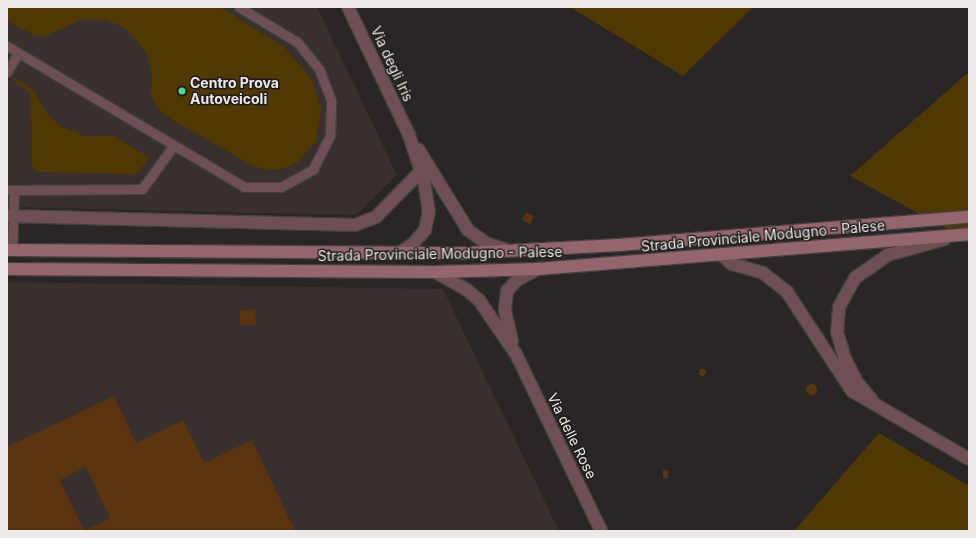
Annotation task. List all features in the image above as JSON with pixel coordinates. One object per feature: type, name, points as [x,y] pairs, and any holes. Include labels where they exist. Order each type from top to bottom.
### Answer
[{"type":"main road","name":"Strada Provinciale Modugno - Palese","points":[[9,250],[400,252],[510,251],[619,245],[969,217]]},
{"type":"main road","name":"Strada Provinciale Modugno - Palese","points":[[7,269],[435,272],[538,269],[966,234]]},
{"type":"street","name":"Via degli Iris","points":[[348,7],[409,135]]},
{"type":"street","points":[[400,252],[413,244],[425,230],[429,211],[421,171],[409,135]]},
{"type":"street","points":[[409,135],[468,230],[486,243],[510,251]]},
{"type":"street","points":[[10,216],[356,225],[376,217],[421,171]]},
{"type":"street","points":[[880,408],[857,382],[844,356],[837,332],[839,306],[855,278],[888,255],[966,234]]},
{"type":"street","points":[[722,255],[732,264],[763,273],[787,292],[852,391],[969,459]]},
{"type":"street","points":[[516,354],[505,310],[507,291],[517,280],[538,269]]},
{"type":"street","points":[[435,272],[467,290],[479,300],[516,354]]},
{"type":"street","name":"Via delle Rose","points":[[516,354],[601,531]]},
{"type":"lane","points":[[7,46],[244,187],[281,187],[313,169],[330,136],[331,100],[319,70],[297,42],[239,7]]},
{"type":"lane","points":[[7,72],[18,53]]},
{"type":"lane","points":[[9,250],[11,190],[142,189],[174,145]]},
{"type":"shaded area","name":"Centro Prova Autoveicoli","points":[[7,7],[317,7],[397,175],[356,215],[7,207]]},
{"type":"shaded area","points":[[7,7],[220,7],[285,48],[312,80],[321,110],[316,140],[298,162],[282,169],[266,170],[251,165],[163,114],[153,101],[151,94],[152,73],[146,52],[127,29],[106,20],[83,19],[48,35],[37,36],[7,21]]},
{"type":"shaded area","points":[[570,7],[753,7],[683,76]]},
{"type":"shaded area","points":[[969,72],[969,241],[850,176]]},
{"type":"shaded area","points":[[15,78],[34,90],[46,113],[60,126],[85,136],[113,136],[147,156],[148,160],[136,174],[36,172],[32,166],[30,92],[14,82]]},
{"type":"shaded area","points":[[7,282],[443,289],[559,531],[7,531]]},
{"type":"shaded area","points":[[879,433],[969,486],[969,531],[794,531]]},
{"type":"building","points":[[526,212],[534,216],[530,224],[522,220]]},
{"type":"building","points":[[240,310],[255,310],[256,325],[240,325]]},
{"type":"building","points":[[701,368],[707,371],[703,377],[698,374]]},
{"type":"building","points":[[809,384],[813,384],[815,385],[815,393],[809,394],[806,391],[806,387]]},
{"type":"building","points":[[114,396],[136,443],[183,420],[204,463],[252,440],[295,531],[84,531],[7,531],[7,447]],"holes":[[[86,467],[110,518],[84,531],[60,480]]]},
{"type":"building","points":[[663,470],[668,470],[668,478],[663,478]]},
{"type":"place","name":"Centro Prova Autoveicoli","points":[[182,91]]}]
